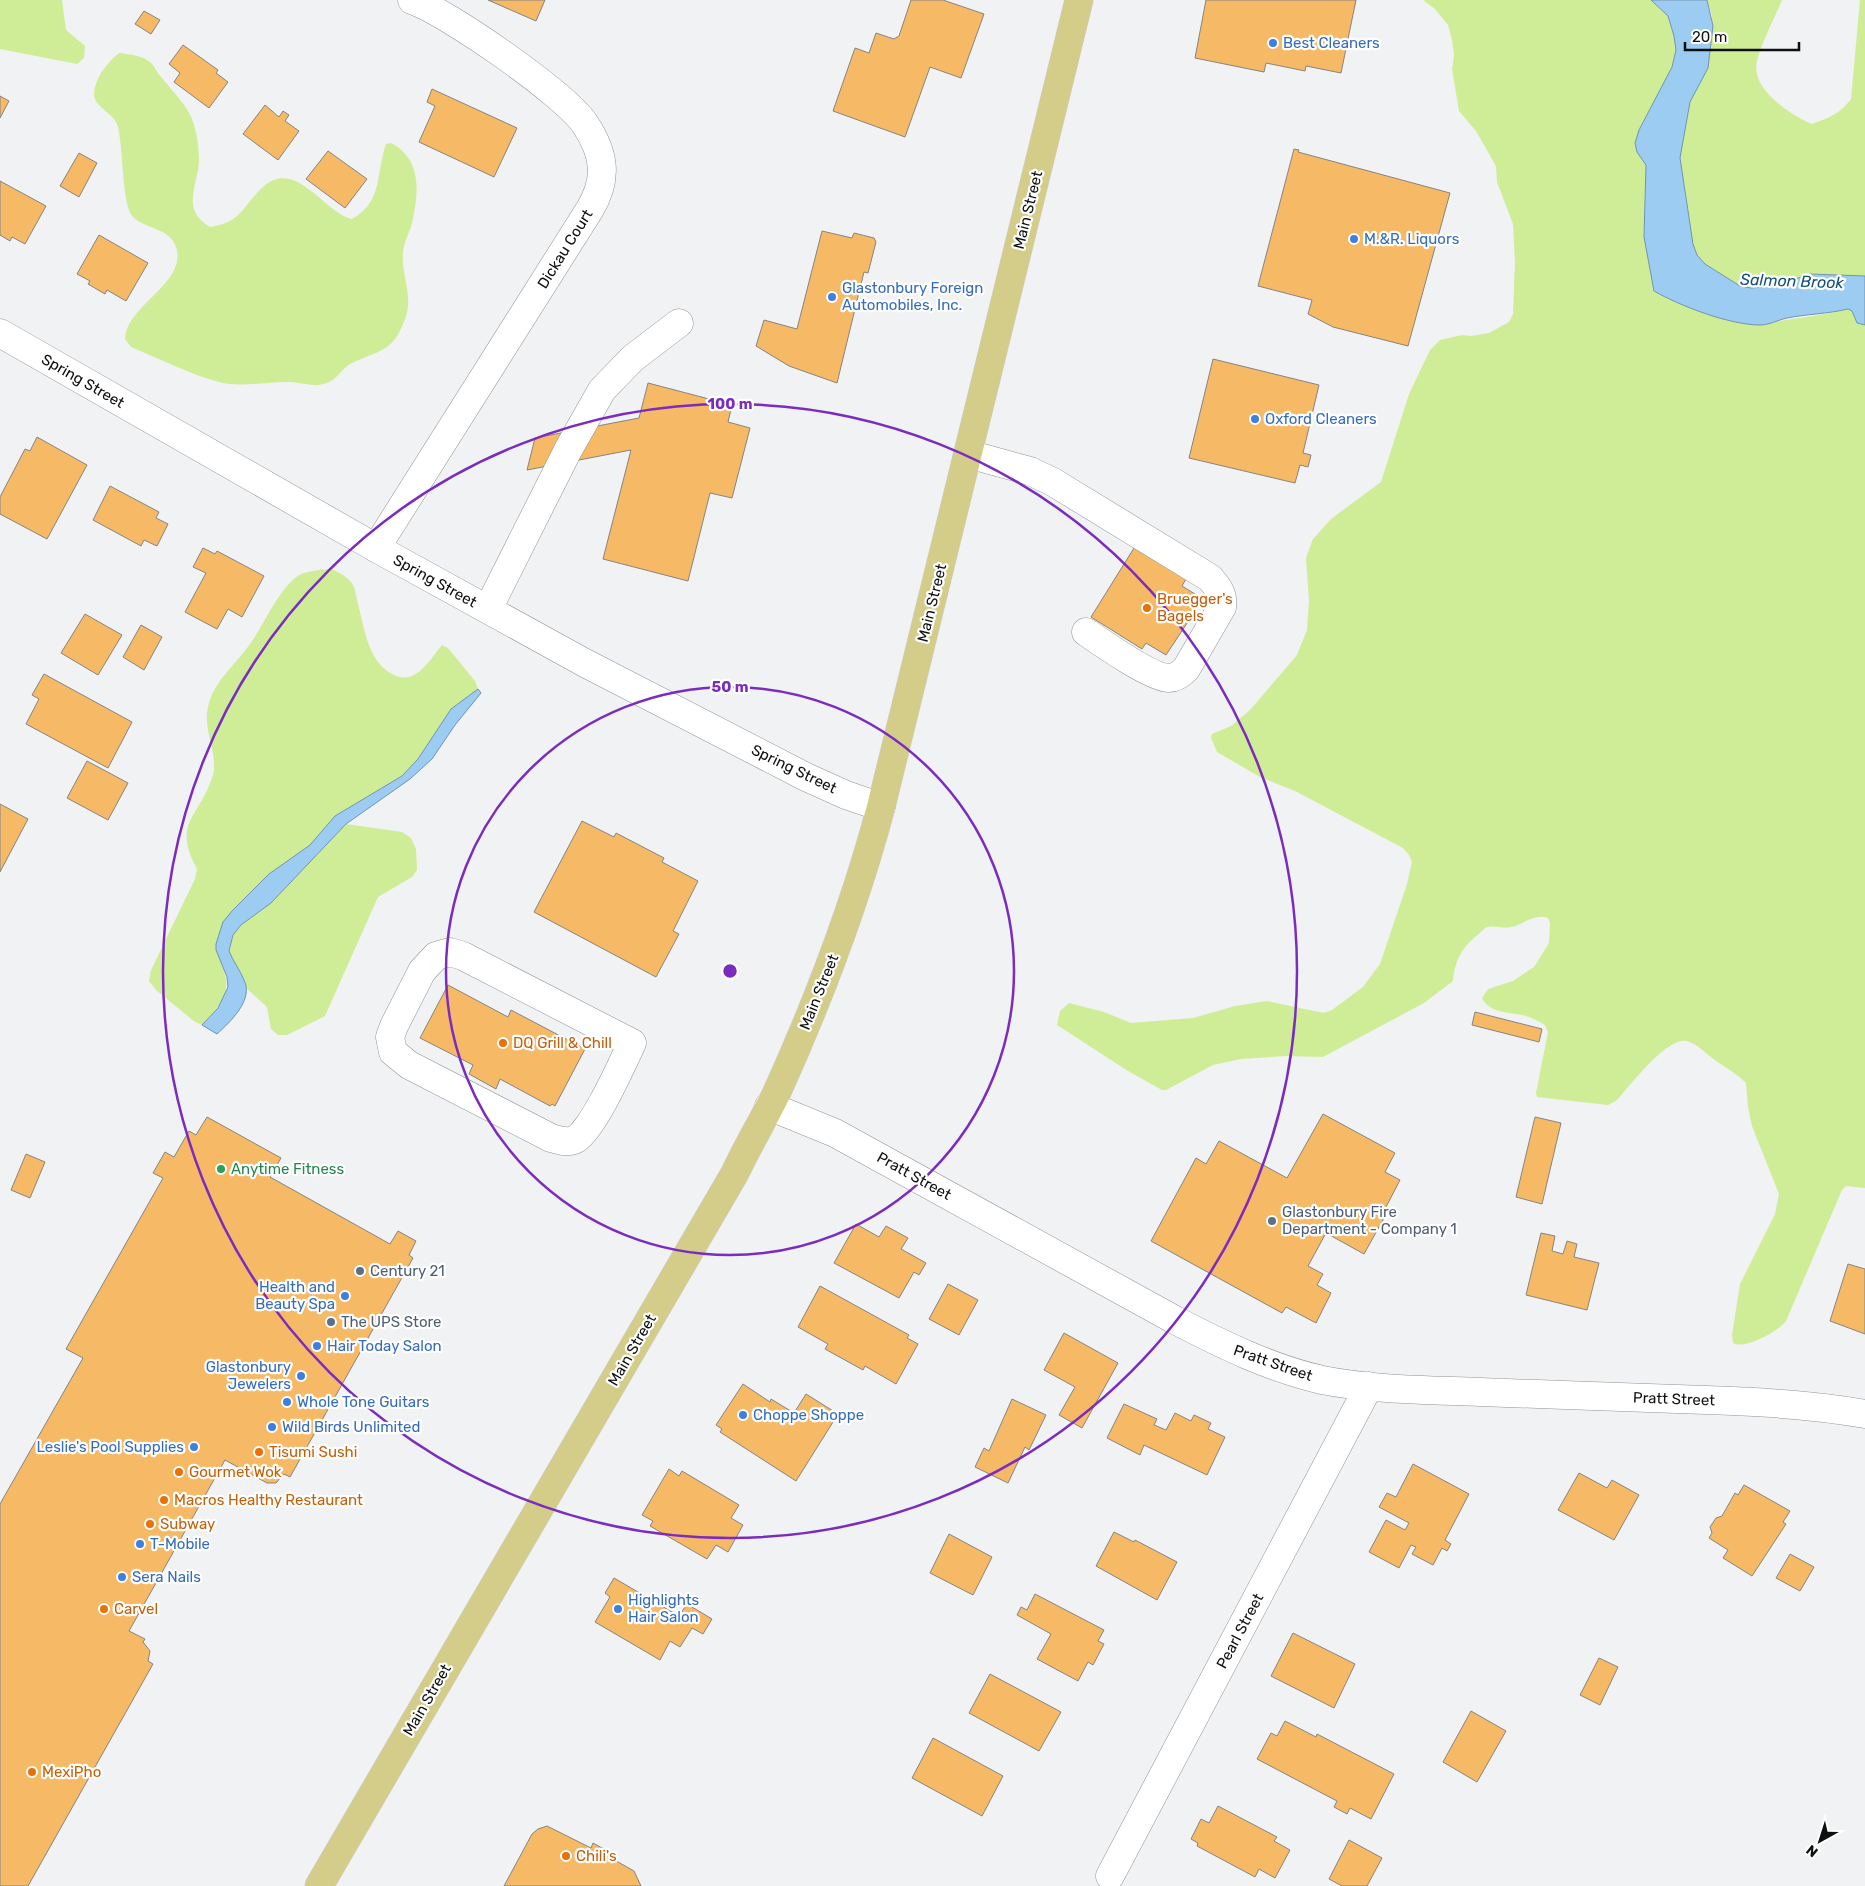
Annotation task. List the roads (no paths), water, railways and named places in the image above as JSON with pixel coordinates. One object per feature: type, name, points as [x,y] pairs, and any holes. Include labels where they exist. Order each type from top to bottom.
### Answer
[{"type":"main road","name":"Main Street","points":[[318,1886],[735,1173],[769,1106],[811,1015],[842,934],[870,851],[882,807],[1079,0]]},
{"type":"street","name":"Dickau Court","points":[[376,548],[590,210],[603,184],[602,161],[585,123],[525,72],[432,9],[412,0]]},
{"type":"street","points":[[488,609],[568,450],[602,390],[633,358],[679,323]]},
{"type":"street","name":"Spring Street","points":[[0,334],[376,548],[585,663],[806,777],[846,795],[882,807]]},
{"type":"street","points":[[968,454],[1030,470],[1053,482],[1210,578],[1220,590],[1223,599],[1222,607],[1186,669],[1179,675],[1170,678],[1151,672],[1086,632]]},
{"type":"street","points":[[450,952],[463,956],[632,1043],[591,1122],[575,1140],[566,1141],[551,1138],[409,1064],[393,1052],[390,1037],[422,971],[436,956],[450,952]]},
{"type":"street","name":"Pratt Street","points":[[769,1106],[835,1133],[1225,1346],[1273,1366],[1306,1375],[1369,1386],[1750,1402],[1829,1408],[1865,1414]]},
{"type":"street","name":"Pearl Street","points":[[1110,1876],[1369,1386]]},
{"type":"water","name":"Salmon Brook","points":[[1651,0],[1707,0],[1713,26],[1708,68],[1690,102],[1680,158],[1693,244],[1697,255],[1705,264],[1740,286],[1751,288],[1775,286],[1810,274],[1865,276],[1865,325],[1857,323],[1852,311],[1848,309],[1787,318],[1763,325],[1734,322],[1677,303],[1654,291],[1644,237],[1646,165],[1637,152],[1635,143],[1639,130],[1672,67],[1676,50],[1668,16]]},
{"type":"water","points":[[478,689],[481,693],[455,725],[432,759],[410,779],[346,824],[271,903],[241,925],[233,935],[229,951],[246,988],[243,1003],[234,1017],[217,1034],[202,1025],[218,1008],[228,987],[227,977],[216,950],[216,944],[223,922],[232,911],[269,874],[310,845],[335,816],[402,776],[418,759],[451,709]]},
{"type":"place","name":"Best Cleaners","points":[[1273,43]]},
{"type":"place","name":"M.&R. Liquors","points":[[1354,239]]},
{"type":"place","name":"Glastonbury Foreign Automobiles, Inc.","points":[[832,297]]},
{"type":"place","name":"Oxford Cleaners","points":[[1255,419]]},
{"type":"place","name":"Bruegger's Bagels","points":[[1147,608]]},
{"type":"place","name":"DQ Grill & Chill","points":[[503,1043]]},
{"type":"place","name":"Anytime Fitness","points":[[221,1169]]},
{"type":"place","name":"Glastonbury Fire Department - Company 1","points":[[1272,1221]]},
{"type":"place","name":"Century 21","points":[[360,1271]]},
{"type":"place","name":"Health and Beauty Spa","points":[[345,1296]]},
{"type":"place","name":"The UPS Store","points":[[331,1322]]},
{"type":"place","name":"Hair Today Salon","points":[[317,1346]]},
{"type":"place","name":"Glastonbury Jewelers","points":[[301,1376]]},
{"type":"place","name":"Whole Tone Guitars","points":[[287,1402]]},
{"type":"place","name":"Choppe Shoppe","points":[[743,1415]]},
{"type":"place","name":"Wild Birds Unlimited","points":[[272,1427]]},
{"type":"place","name":"Leslie's Pool Supplies","points":[[194,1447]]},
{"type":"place","name":"Tisumi Sushi","points":[[259,1452]]},
{"type":"place","name":"Gourmet Wok","points":[[179,1472]]},
{"type":"place","name":"Macros Healthy Restaurant","points":[[164,1500]]},
{"type":"place","name":"Subway","points":[[150,1524]]},
{"type":"place","name":"T-Mobile","points":[[140,1544]]},
{"type":"place","name":"Sera Nails","points":[[122,1577]]},
{"type":"place","name":"Carvel","points":[[104,1609]]},
{"type":"place","name":"Highlights Hair Salon","points":[[618,1609]]},
{"type":"place","name":"MexiPho","points":[[32,1772]]},
{"type":"place","name":"Chili's","points":[[566,1856]]}]
